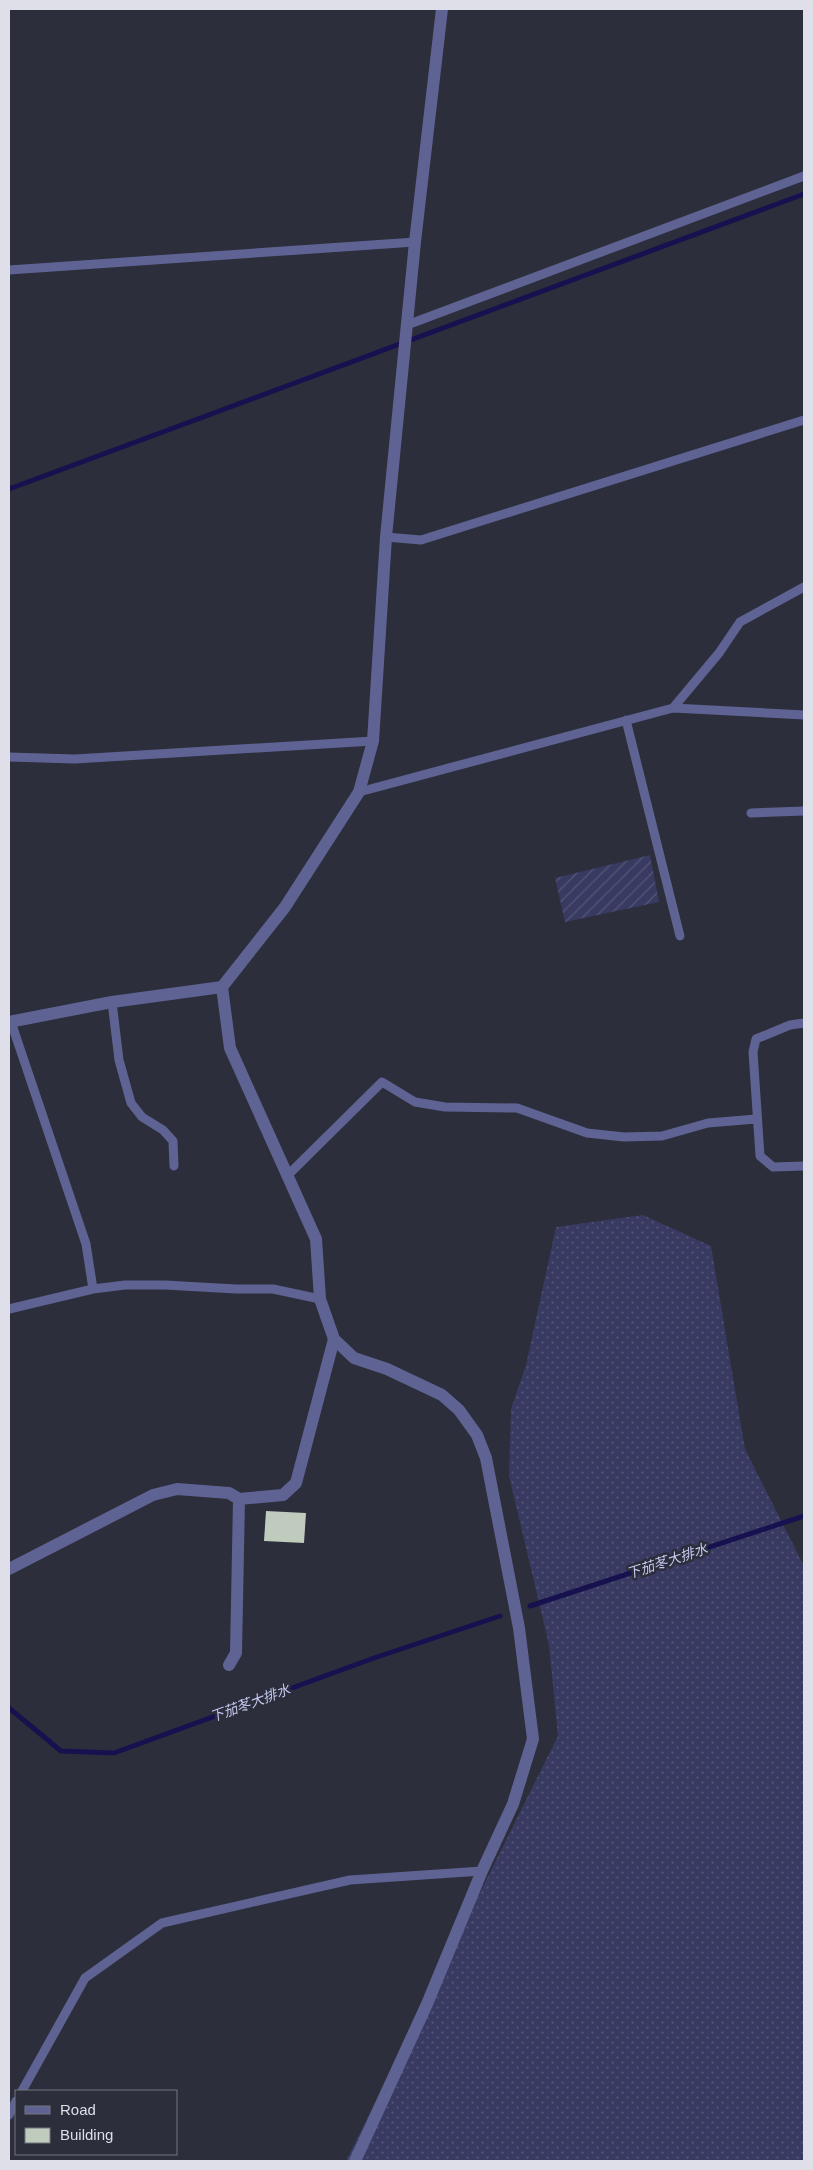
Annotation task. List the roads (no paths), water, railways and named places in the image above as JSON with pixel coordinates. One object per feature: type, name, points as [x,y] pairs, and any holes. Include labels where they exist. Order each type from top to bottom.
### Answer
[{"type":"street","points":[[10,1022],[112,1002],[222,987],[286,907],[359,792],[373,742],[386,537],[415,242],[442,9]]},
{"type":"street","points":[[222,987],[230,1048],[316,1239],[320,1299],[334,1339],[354,1358],[387,1369],[442,1396],[459,1410],[477,1435],[486,1458],[519,1628],[533,1738],[513,1804],[482,1871],[427,2004],[356,2161]]},
{"type":"street","points":[[9,1569],[153,1495],[177,1489],[229,1493],[239,1499],[283,1495],[296,1483],[334,1339]]},
{"type":"street","points":[[229,1665],[236,1653],[239,1499]]},
{"type":"lane","points":[[407,325],[804,176]]},
{"type":"lane","points":[[9,270],[415,242]]},
{"type":"lane","points":[[386,537],[421,540],[804,420]]},
{"type":"lane","points":[[674,708],[719,653],[740,622],[804,587]]},
{"type":"lane","points":[[359,792],[674,708],[804,715]]},
{"type":"lane","points":[[626,720],[680,936]]},
{"type":"lane","points":[[9,757],[75,759],[373,742]]},
{"type":"lane","points":[[751,813],[804,811]]},
{"type":"lane","points":[[112,1002],[119,1060],[131,1103],[142,1117],[163,1130],[173,1142],[174,1166]]},
{"type":"lane","points":[[10,1022],[86,1244],[93,1289]]},
{"type":"lane","points":[[804,1023],[790,1025],[756,1039],[753,1052],[756,1119],[760,1156],[773,1167],[804,1166]]},
{"type":"lane","points":[[287,1176],[382,1082],[415,1102],[444,1107],[517,1108],[587,1133],[624,1137],[662,1136],[708,1123],[756,1119]]},
{"type":"lane","points":[[9,1309],[93,1289],[125,1285],[273,1289],[320,1299]]},
{"type":"lane","points":[[23,2090],[85,1978],[162,1923],[350,1880],[482,1871]]},
{"type":"lane","points":[[9,2115],[15,2103]]},
{"type":"waterway","points":[[9,489],[804,194]]},
{"type":"waterway","name":"下茄苳大排水","points":[[530,1606],[804,1516]]},
{"type":"waterway","name":"下茄苳大排水","points":[[9,1708],[61,1751],[114,1753],[374,1658],[500,1616]]}]
